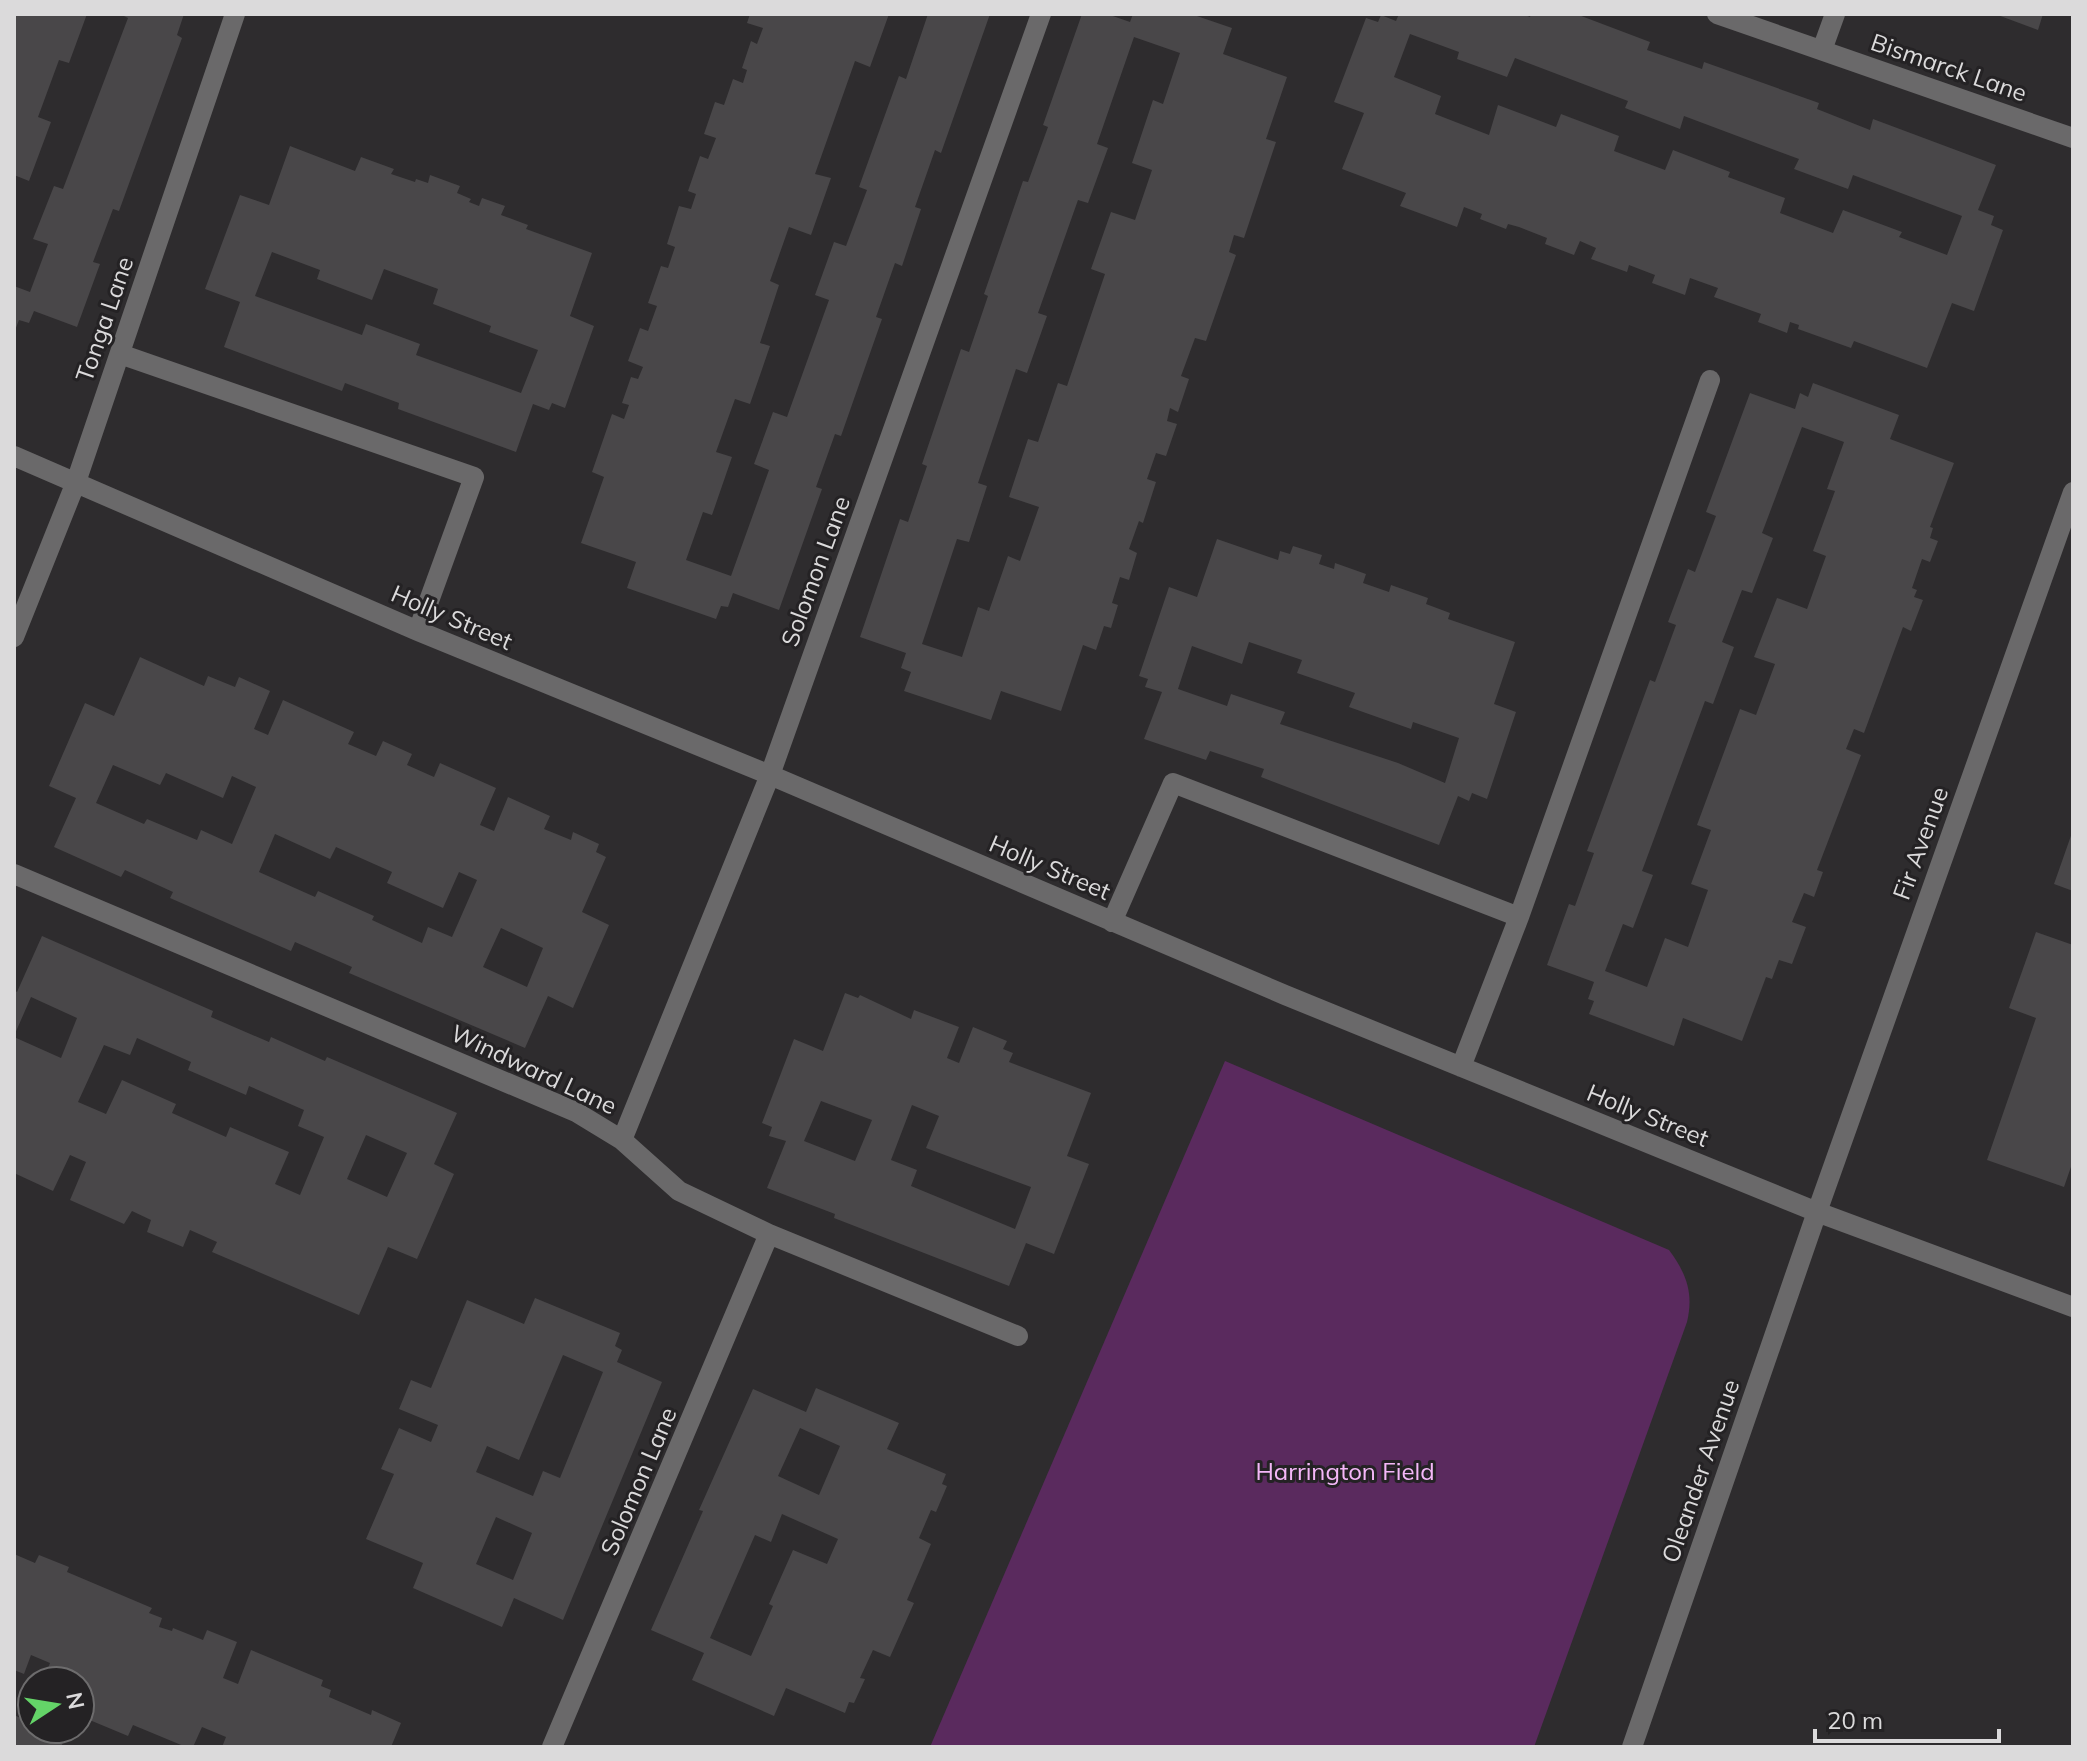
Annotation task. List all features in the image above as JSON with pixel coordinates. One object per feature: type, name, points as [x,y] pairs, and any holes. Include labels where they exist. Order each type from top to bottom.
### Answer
[{"type":"street","name":"Tonga Lane","points":[[14,637],[76,482],[235,14]]},
{"type":"street","name":"Solomon Lane","points":[[622,1140],[770,775],[1041,14]]},
{"type":"street","name":"Bismarck Lane","points":[[1717,14],[2073,138]]},
{"type":"street","points":[[1822,50],[1835,14]]},
{"type":"street","points":[[120,354],[474,477],[418,631]]},
{"type":"street","points":[[1461,1067],[1519,917],[1710,380]]},
{"type":"street","name":"Holly Street","points":[[14,456],[418,631],[770,775],[1461,1067],[1817,1212],[2073,1307]]},
{"type":"street","name":"Fir Avenue","points":[[1817,1212],[2069,514],[2073,492]]},
{"type":"street","points":[[1112,922],[1173,783],[1519,917]]},
{"type":"street","name":"Windward Lane","points":[[14,874],[576,1112],[622,1140],[679,1191],[769,1234],[1018,1336]]},
{"type":"street","name":"Oleander Avenue","points":[[1632,1747],[1817,1212]]},
{"type":"street","name":"Solomon Lane","points":[[552,1747],[769,1234]]},
{"type":"green space","name":"Harrington Field","points":[[1225,1061],[1669,1250],[1684,1275],[1690,1302],[1687,1322],[1534,1747],[930,1747]]},
{"type":"building","points":[[14,14],[87,14],[69,63],[59,60],[38,117],[51,122],[29,181],[14,175]]},
{"type":"building","points":[[120,14],[184,14],[177,35],[182,38],[119,211],[113,209],[93,262],[100,264],[77,327],[34,311],[29,323],[19,320],[14,333],[14,286],[30,292],[48,244],[33,239],[54,186],[63,189],[128,18]]},
{"type":"building","points":[[750,14],[889,14],[870,67],[855,61],[815,174],[831,178],[811,235],[789,227],[770,281],[779,285],[760,343],[770,346],[750,404],[735,399],[716,452],[732,457],[712,515],[703,512],[686,560],[731,576],[769,470],[754,464],[773,412],[787,417],[829,300],[815,295],[834,242],[846,246],[867,190],[859,187],[899,76],[906,79],[928,14],[990,14],[941,153],[935,150],[915,207],[921,209],[902,266],[895,263],[876,317],[882,319],[841,436],[835,434],[816,487],[822,489],[779,610],[733,593],[728,607],[721,606],[716,619],[627,588],[636,562],[581,543],[604,477],[592,472],[612,414],[624,419],[629,405],[622,403],[631,377],[638,379],[643,367],[628,361],[640,328],[648,331],[657,306],[648,303],[661,266],[668,268],[675,247],[667,244],[679,206],[691,209],[696,194],[688,191],[700,156],[708,159],[716,138],[704,134],[715,102],[724,105],[733,79],[743,83],[747,70],[742,68],[751,41],[757,44],[763,28],[747,23]]},
{"type":"building","points":[[1082,14],[1107,14],[1130,22],[1133,14],[1191,14],[1232,28],[1223,54],[1287,77],[1266,139],[1276,142],[1244,238],[1234,235],[1229,252],[1236,255],[1206,341],[1195,338],[1181,376],[1189,379],[1178,412],[1170,408],[1167,421],[1177,424],[1166,456],[1156,453],[1147,479],[1156,482],[1143,523],[1139,521],[1129,549],[1137,553],[1129,580],[1120,577],[1112,603],[1118,605],[1111,628],[1104,626],[1096,650],[1083,645],[1061,711],[1001,691],[991,720],[904,691],[911,672],[901,668],[906,653],[860,637],[900,519],[908,522],[927,466],[922,464],[961,349],[969,352],[988,296],[984,294],[1023,181],[1028,182],[1048,127],[1043,125]],"holes":[[[1134,37],[1180,53],[1163,104],[1153,100],[1132,163],[1152,170],[1135,220],[1111,212],[1091,269],[1105,274],[1067,386],[1058,383],[1038,442],[1028,439],[1009,497],[1039,507],[1020,561],[1008,556],[989,611],[978,607],[962,657],[922,644],[957,539],[969,542],[987,486],[978,483],[1016,369],[1027,373],[1047,316],[1038,313],[1078,200],[1088,203],[1108,148],[1097,144]]]},
{"type":"building","points":[[1399,14],[1522,14],[1530,17],[1531,14],[1576,14],[1650,42],[1647,50],[1702,69],[1704,62],[1819,103],[1817,109],[1870,130],[1873,119],[1996,165],[1978,210],[1994,216],[1991,225],[2003,230],[1974,311],[1952,303],[1927,368],[1854,341],[1851,348],[1798,329],[1799,325],[1790,322],[1787,333],[1758,322],[1761,314],[1714,297],[1718,288],[1690,278],[1685,295],[1652,283],[1655,275],[1629,265],[1627,272],[1591,259],[1596,248],[1580,241],[1574,255],[1545,244],[1547,238],[1508,224],[1506,229],[1480,219],[1482,214],[1464,207],[1457,227],[1400,206],[1406,193],[1342,169],[1364,113],[1334,102],[1366,18],[1378,22],[1381,15],[1396,21]],"holes":[[[1410,34],[1459,52],[1457,59],[1507,77],[1515,58],[1628,101],[1625,108],[1680,129],[1684,116],[1799,159],[1794,169],[1848,189],[1853,175],[1962,216],[1947,255],[1899,237],[1902,232],[1843,210],[1833,233],[1780,213],[1785,198],[1728,177],[1730,172],[1673,150],[1665,170],[1614,151],[1619,136],[1561,114],[1556,127],[1498,105],[1489,135],[1435,114],[1441,96],[1394,77]]]},
{"type":"building","points":[[1995,14],[2043,14],[2038,30]]},
{"type":"building","points":[[290,146],[355,171],[361,157],[394,169],[391,174],[415,182],[416,179],[428,183],[430,175],[460,186],[457,193],[471,199],[469,202],[479,206],[482,198],[505,206],[501,215],[528,225],[526,229],[592,253],[570,316],[594,326],[565,408],[552,403],[549,410],[533,404],[516,452],[398,409],[399,403],[345,383],[342,391],[224,347],[240,302],[205,289],[240,195],[269,205]],"holes":[[[272,252],[320,270],[317,279],[372,300],[384,269],[438,289],[433,304],[491,326],[489,332],[538,350],[521,393],[416,355],[420,344],[366,324],[362,335],[255,296]]]},
{"type":"building","points":[[1813,383],[1899,415],[1890,439],[1954,463],[1930,527],[1933,528],[1930,538],[1938,541],[1930,562],[1922,559],[1912,588],[1917,590],[1914,597],[1923,600],[1911,631],[1903,627],[1864,733],[1854,729],[1846,749],[1861,755],[1817,870],[1823,872],[1814,897],[1804,893],[1792,922],[1806,927],[1792,964],[1779,960],[1772,979],[1766,977],[1742,1041],[1683,1018],[1674,1046],[1589,1014],[1594,1001],[1588,999],[1594,982],[1547,965],[1569,904],[1575,906],[1594,853],[1587,851],[1650,680],[1655,682],[1676,625],[1668,622],[1688,569],[1695,572],[1716,516],[1706,512],[1750,393],[1795,409],[1800,393],[1808,397]],"holes":[[[1802,427],[1844,442],[1827,489],[1835,491],[1813,551],[1826,556],[1807,609],[1777,598],[1754,657],[1775,664],[1756,715],[1740,709],[1697,825],[1711,830],[1691,884],[1708,890],[1688,947],[1665,938],[1647,987],[1605,971],[1623,924],[1633,928],[1653,875],[1642,871],[1705,701],[1713,704],[1734,647],[1722,642],[1742,590],[1752,593],[1773,538],[1762,533]]]},
{"type":"building","points":[[1217,539],[1278,560],[1280,551],[1290,554],[1293,546],[1322,555],[1319,564],[1334,569],[1335,563],[1366,574],[1363,583],[1389,592],[1391,585],[1428,598],[1426,604],[1450,613],[1448,619],[1515,642],[1494,704],[1516,712],[1487,799],[1472,793],[1469,801],[1458,796],[1439,845],[1261,777],[1264,769],[1210,751],[1206,760],[1144,739],[1162,692],[1145,687],[1148,679],[1139,676],[1169,587],[1197,597]],"holes":[[[1249,642],[1302,660],[1297,673],[1355,693],[1349,707],[1411,729],[1413,722],[1459,738],[1445,783],[1398,763],[1280,724],[1285,712],[1231,694],[1227,706],[1178,689],[1192,646],[1242,664]]]},
{"type":"building","points":[[140,657],[204,686],[208,676],[235,687],[239,677],[270,691],[254,729],[268,735],[283,700],[354,732],[348,744],[376,756],[383,741],[412,754],[407,765],[434,777],[440,763],[496,788],[480,825],[494,831],[508,797],[550,816],[544,829],[571,840],[573,832],[599,844],[596,852],[606,857],[582,912],[609,925],[573,1008],[548,996],[525,1048],[349,973],[352,967],[295,942],[291,951],[170,898],[173,892],[125,870],[121,877],[54,847],[76,798],[49,786],[85,703],[114,716]],"holes":[[[113,765],[160,785],[166,773],[223,798],[232,776],[256,787],[232,844],[201,830],[197,840],[147,819],[144,824],[96,803]],[[275,834],[330,859],[336,847],[392,872],[387,883],[443,908],[459,872],[477,880],[452,937],[428,927],[422,943],[372,920],[374,916],[318,891],[315,897],[259,872]],[[501,928],[543,948],[527,987],[483,967]]]},
{"type":"building","points":[[2073,830],[2073,891],[2054,884]]},
{"type":"building","points":[[2036,932],[2073,945],[2073,1161],[2064,1187],[1987,1160],[2036,1018],[2009,1008]]},
{"type":"building","points":[[42,936],[213,1011],[211,1017],[269,1042],[271,1037],[325,1061],[327,1057],[457,1113],[434,1164],[454,1174],[417,1259],[388,1247],[359,1315],[212,1252],[217,1242],[190,1230],[183,1247],[147,1232],[151,1220],[132,1211],[124,1224],[70,1200],[86,1162],[70,1155],[53,1191],[14,1173],[14,1037],[61,1058],[77,1018],[31,997],[14,1036],[14,990],[17,992]],"holes":[[[137,1038],[191,1062],[188,1070],[246,1095],[249,1086],[304,1110],[298,1126],[324,1137],[300,1195],[275,1184],[289,1152],[230,1127],[226,1137],[172,1113],[176,1104],[122,1080],[106,1114],[78,1102],[104,1045],[130,1055]],[[366,1135],[407,1153],[387,1197],[347,1179]]]},
{"type":"building","points":[[845,993],[858,998],[860,995],[911,1019],[914,1010],[959,1027],[947,1058],[959,1063],[973,1027],[1007,1041],[1003,1049],[1013,1053],[1009,1062],[1091,1093],[1067,1156],[1089,1164],[1054,1254],[1026,1243],[1009,1286],[834,1218],[835,1214],[767,1188],[786,1141],[769,1136],[772,1127],[762,1123],[794,1039],[823,1051]],"holes":[[[821,1101],[872,1120],[855,1161],[804,1141]],[[912,1105],[939,1116],[926,1148],[1031,1187],[1015,1229],[911,1186],[917,1170],[891,1160]]]},
{"type":"building","points":[[535,1298],[620,1333],[615,1346],[622,1350],[617,1362],[662,1382],[563,1620],[514,1598],[502,1627],[413,1588],[423,1563],[366,1539],[394,1474],[381,1469],[399,1428],[431,1442],[438,1425],[399,1409],[411,1380],[431,1388],[467,1300],[524,1324]],"holes":[[[563,1355],[603,1372],[560,1478],[543,1471],[533,1496],[476,1472],[487,1446],[519,1460]],[[496,1517],[532,1533],[513,1580],[476,1564]]]},
{"type":"building","points":[[816,1388],[899,1423],[887,1449],[946,1474],[942,1484],[947,1486],[936,1512],[931,1510],[919,1538],[931,1544],[907,1600],[914,1603],[890,1657],[873,1650],[860,1678],[865,1679],[854,1703],[849,1702],[845,1713],[786,1688],[774,1716],[692,1680],[704,1653],[651,1630],[703,1511],[699,1510],[753,1389],[806,1412]],"holes":[[[800,1428],[840,1446],[819,1495],[778,1476]],[[782,1514],[838,1539],[827,1564],[793,1550],[769,1604],[773,1606],[751,1656],[710,1638],[755,1535],[771,1542]]]},
{"type":"building","points":[[14,1554],[35,1563],[39,1555],[69,1567],[67,1572],[152,1608],[149,1613],[162,1618],[159,1627],[172,1631],[173,1628],[203,1640],[207,1630],[237,1642],[223,1678],[238,1684],[251,1650],[323,1680],[321,1686],[331,1690],[329,1697],[371,1715],[372,1710],[401,1723],[391,1747],[222,1747],[226,1737],[202,1727],[193,1747],[186,1747],[133,1725],[128,1736],[96,1723],[96,1665],[49,1665],[31,1655],[27,1665],[16,1665],[14,1670]]},
{"type":"building","points":[[14,1715],[16,1745],[61,1747],[14,1747]]}]
